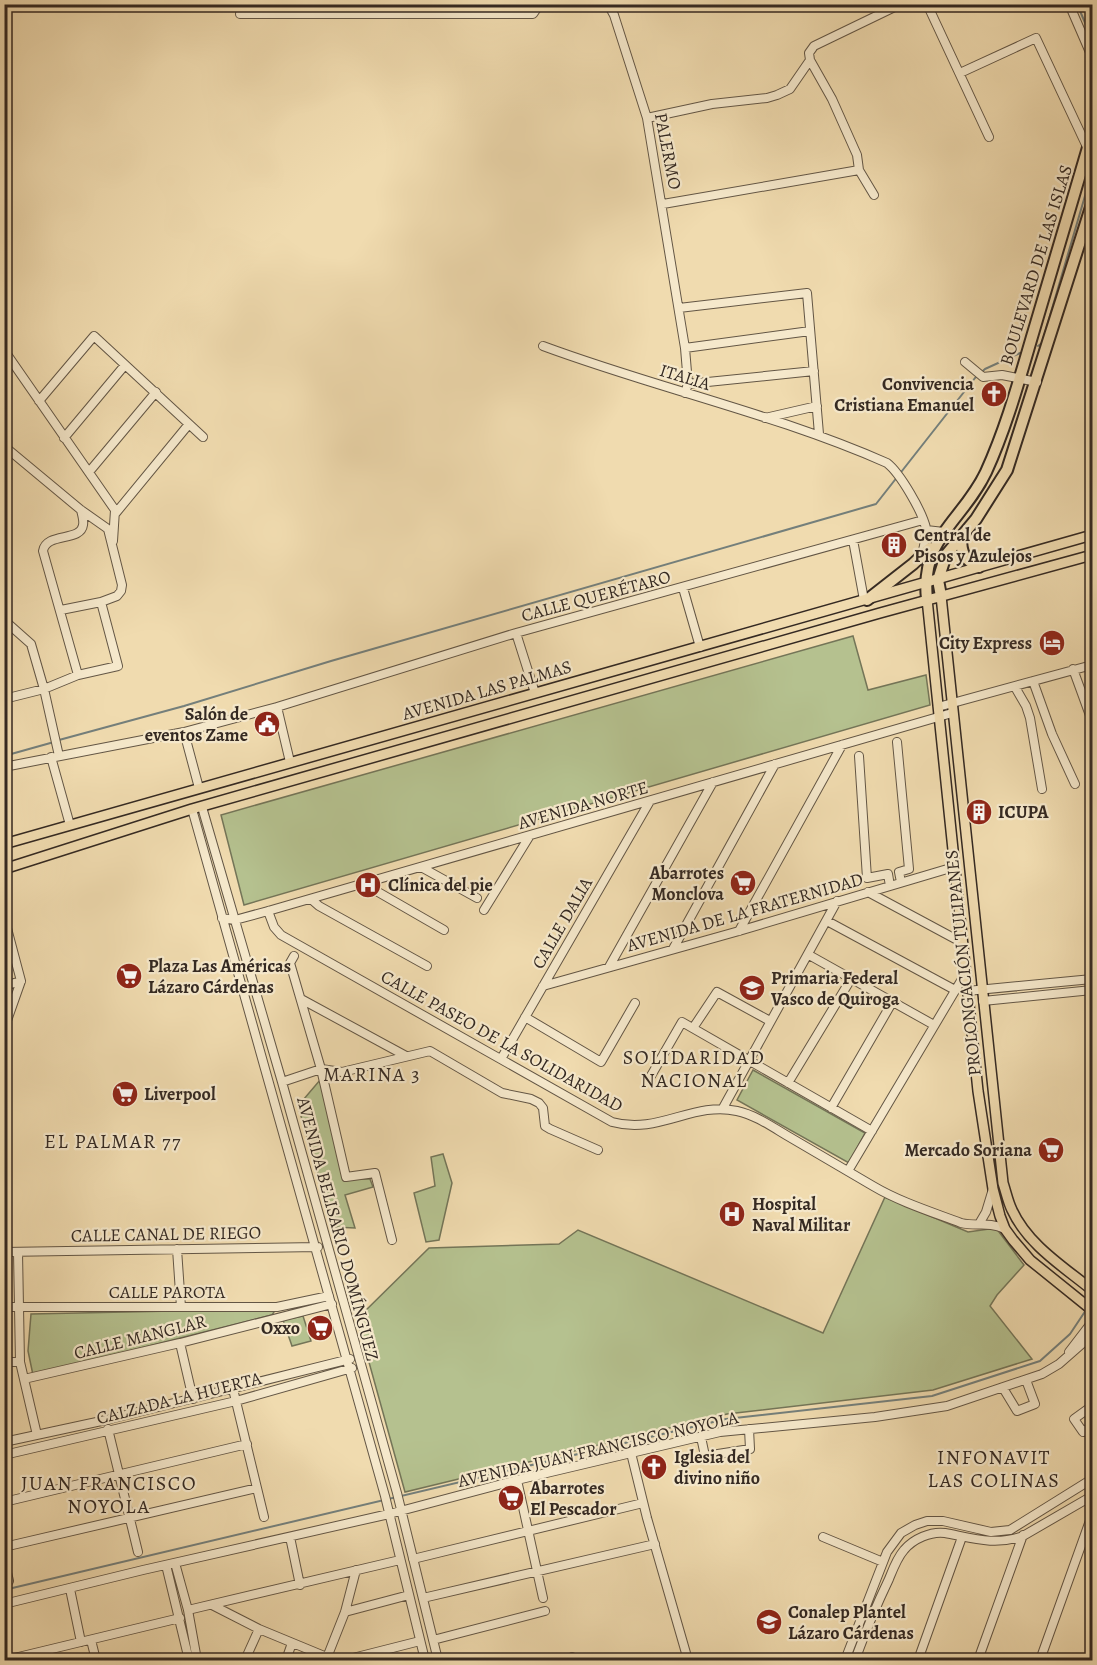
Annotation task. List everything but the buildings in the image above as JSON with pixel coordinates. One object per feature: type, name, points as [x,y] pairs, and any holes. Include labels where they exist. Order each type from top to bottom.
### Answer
[{"type":"highway","name":"BOULEVARD DE LAS ISLAS","points":[[927,599],[925,584],[928,560],[944,532],[985,474],[997,446],[1020,377],[1092,134]]},
{"type":"highway","name":"BOULEVARD DE LAS ISLAS","points":[[938,580],[946,555],[976,519],[1007,470],[1092,204]]},
{"type":"highway","points":[[962,509],[976,519]]},
{"type":"highway","points":[[865,600],[922,557],[944,532]]},
{"type":"highway","points":[[961,537],[963,556],[968,562],[979,567]]},
{"type":"highway","points":[[938,580],[941,596]]},
{"type":"main road","name":"AVENIDA LAS PALMAS","points":[[4,844],[1092,535]]},
{"type":"main road","name":"AVENIDA LAS PALMAS","points":[[4,869],[197,808],[927,599],[1092,555]]},
{"type":"main road","name":"PROLONGACIÓN TULIPANES","points":[[941,596],[1003,1183],[1011,1210],[1024,1231],[1050,1256],[1092,1290]]},
{"type":"main road","name":"PROLONGACIÓN TULIPANES","points":[[927,599],[961,942],[978,1092],[993,1189],[1005,1229],[1030,1260],[1092,1310]]},
{"type":"main road","points":[[946,792],[961,789]]},
{"type":"main road","points":[[1075,1296],[1084,1283]]},
{"type":"street","points":[[240,14],[533,14],[540,4]]},
{"type":"street","name":"PALERMO","points":[[608,4],[614,15],[647,118],[685,348],[687,389]]},
{"type":"street","points":[[874,195],[859,170],[857,155],[832,99],[810,60],[809,53],[814,46],[901,4]]},
{"type":"street","points":[[927,4],[989,137]]},
{"type":"street","points":[[1069,4],[1092,57]]},
{"type":"street","points":[[960,73],[1036,38],[1088,149]]},
{"type":"street","points":[[647,118],[777,95],[790,89],[810,60]]},
{"type":"street","points":[[663,204],[859,170]]},
{"type":"street","points":[[679,308],[807,293],[819,434]]},
{"type":"street","points":[[685,348],[810,332]]},
{"type":"street","points":[[39,401],[94,336],[203,437]]},
{"type":"street","name":"ITALIA","points":[[543,346],[587,363],[687,389],[763,418],[819,434],[887,463],[903,480],[923,520]]},
{"type":"street","points":[[4,350],[110,501],[115,514],[112,548]]},
{"type":"street","points":[[964,362],[983,377],[1002,375],[1037,382]]},
{"type":"street","points":[[64,438],[125,364]]},
{"type":"street","points":[[687,389],[814,371]]},
{"type":"street","points":[[89,472],[156,392]]},
{"type":"street","points":[[763,418],[817,405]]},
{"type":"street","points":[[115,514],[189,423]]},
{"type":"street","points":[[4,446],[81,510],[108,529],[122,591],[117,596],[102,602],[61,610]]},
{"type":"street","points":[[78,675],[44,546],[49,542],[78,533],[84,524],[81,510]]},
{"type":"street","points":[[922,557],[926,530],[923,520]]},
{"type":"street","name":"CALLE QUERÉTARO","points":[[4,767],[184,732],[277,707],[516,633],[923,520]]},
{"type":"street","points":[[926,530],[944,532]]},
{"type":"street","points":[[853,540],[865,600]]},
{"type":"street","points":[[683,588],[700,647]]},
{"type":"street","points":[[4,699],[45,689],[78,675],[118,666],[102,602]]},
{"type":"street","points":[[4,620],[31,644],[45,689],[58,746],[55,756],[70,825]]},
{"type":"street","points":[[516,633],[535,693]]},
{"type":"street","name":"AVENIDA NORTE","points":[[222,918],[235,920],[529,837],[842,745],[1033,681],[1092,665]]},
{"type":"street","points":[[1073,669],[1092,721]]},
{"type":"street","points":[[1033,681],[1052,734],[1075,784]]},
{"type":"street","points":[[1015,687],[1030,718],[1042,789]]},
{"type":"street","points":[[277,707],[290,762]]},
{"type":"street","points":[[184,732],[199,788]]},
{"type":"street","points":[[859,756],[867,878],[909,869],[897,742]]},
{"type":"street","points":[[740,931],[842,745]]},
{"type":"street","points":[[673,949],[775,765]]},
{"type":"street","points":[[609,967],[713,783]]},
{"type":"street","name":"CALLE DALIA","points":[[501,1059],[650,801]]},
{"type":"street","name":"AVENIDA BELISARIO DOMÍNGUEZ","points":[[197,808],[212,843],[282,1082],[397,1493],[438,1660]]},
{"type":"street","name":"AVENIDA BELISARIO DOMÍNGUEZ","points":[[197,808],[201,847],[385,1496],[425,1660]]},
{"type":"street","points":[[484,910],[529,837]]},
{"type":"street","points":[[201,847],[212,843]]},
{"type":"street","points":[[421,867],[477,898]]},
{"type":"street","name":"AVENIDA DE LA FRATERNIDAD","points":[[543,986],[740,931],[954,867]]},
{"type":"street","points":[[899,872],[901,882]]},
{"type":"street","points":[[888,874],[890,886]]},
{"type":"street","points":[[368,882],[378,892],[444,930]]},
{"type":"street","points":[[868,892],[961,942]]},
{"type":"street","points":[[311,899],[319,906],[427,966]]},
{"type":"street","points":[[723,1108],[837,901]]},
{"type":"street","name":"CALLE PASEO DE LA SOLIDARIDAD","points":[[268,911],[274,927],[281,935],[605,1119],[624,1125],[648,1125],[701,1110],[723,1108],[746,1113],[898,1198],[961,1223],[989,1223],[1005,1229]]},
{"type":"street","points":[[4,917],[21,981],[4,1029]]},
{"type":"street","points":[[827,921],[955,990]]},
{"type":"street","points":[[808,955],[934,1025]]},
{"type":"street","points":[[294,956],[290,963],[321,1069],[346,1177],[375,1173],[392,1240]]},
{"type":"street","points":[[849,1171],[965,974]]},
{"type":"street","points":[[788,1083],[851,979]]},
{"type":"street","points":[[968,991],[1092,979]]},
{"type":"street","points":[[4,986],[21,981]]},
{"type":"street","points":[[983,1001],[1092,990]]},
{"type":"street","points":[[693,1028],[717,992],[770,1021]]},
{"type":"street","points":[[301,999],[406,1056]]},
{"type":"street","points":[[831,1108],[893,1001]]},
{"type":"street","points":[[525,1017],[601,1062],[635,1003]]},
{"type":"street","points":[[648,1081],[682,1022],[872,1131]]},
{"type":"street","points":[[282,1082],[321,1069],[342,1072],[430,1051],[502,1093],[539,1103],[543,1108],[545,1126],[598,1150]]},
{"type":"street","name":"PROLONGACIÓN TULIPANES","points":[[979,1224],[986,1212],[993,1189]]},
{"type":"street","name":"CALLE CANAL DE RIEGO","points":[[4,1252],[327,1247]]},
{"type":"street","points":[[177,1249],[181,1307]]},
{"type":"street","points":[[18,1252],[17,1306],[20,1362],[37,1435]]},
{"type":"street","name":"CALLE PAROTA","points":[[4,1307],[277,1307],[330,1300]]},
{"type":"street","name":"CALLE MANGLAR","points":[[24,1379],[180,1343],[279,1317],[330,1300]]},
{"type":"street","points":[[277,1307],[279,1317]]},
{"type":"street","points":[[1059,1364],[1092,1322]]},
{"type":"street","points":[[1059,1364],[1092,1335]]},
{"type":"street","points":[[180,1343],[193,1399]]},
{"type":"street","points":[[4,1442],[193,1399],[358,1356]]},
{"type":"street","points":[[4,1362],[20,1362]]},
{"type":"street","name":"AVENIDA JUAN FRANCISCO NOYOLA","points":[[166,1565],[290,1537],[400,1507],[700,1437],[749,1429],[917,1412],[947,1406],[1026,1380],[1059,1364]]},
{"type":"street","name":"CALZADA LA HUERTA","points":[[4,1455],[237,1401],[360,1365]]},
{"type":"street","points":[[1003,1388],[1017,1411],[1035,1404],[1026,1380]]},
{"type":"street","points":[[233,1389],[264,1517]]},
{"type":"street","points":[[1092,1406],[1074,1419],[1083,1432],[1092,1426]]},
{"type":"street","points":[[106,1420],[138,1552]]},
{"type":"street","points":[[700,1437],[705,1456],[750,1449],[749,1429]]},
{"type":"street","points":[[4,1502],[247,1444]]},
{"type":"street","points":[[632,1453],[643,1503],[688,1660]]},
{"type":"street","points":[[855,1660],[884,1562],[894,1541],[901,1533],[927,1521],[943,1521],[991,1532],[1010,1530],[1092,1479]]},
{"type":"street","points":[[517,1480],[543,1598]]},
{"type":"street","points":[[381,1483],[393,1481]]},
{"type":"street","points":[[4,1547],[257,1488]]},
{"type":"street","points":[[845,1660],[870,1609],[903,1551],[920,1537],[942,1532],[983,1541],[1023,1536],[1092,1496]]},
{"type":"street","points":[[413,1559],[643,1503]]},
{"type":"street","points":[[1040,1660],[1092,1515]]},
{"type":"street","points":[[978,1660],[1027,1521]]},
{"type":"street","points":[[290,1537],[300,1585]]},
{"type":"street","points":[[823,1537],[884,1562]]},
{"type":"street","points":[[918,1660],[962,1537]]},
{"type":"street","points":[[423,1598],[655,1544]]},
{"type":"street","points":[[4,1560],[9,1581]]},
{"type":"street","points":[[188,1610],[400,1560]]},
{"type":"street","points":[[175,1563],[188,1610],[187,1630],[193,1658]]},
{"type":"street","points":[[4,1604],[166,1565],[180,1618],[187,1630]]},
{"type":"street","points":[[212,1605],[259,1629],[329,1659],[356,1570]]},
{"type":"street","points":[[70,1589],[81,1642]]},
{"type":"street","points":[[345,1612],[409,1595]]},
{"type":"street","points":[[433,1640],[545,1611]]},
{"type":"street","points":[[6,1660],[180,1618]]},
{"type":"street","points":[[246,1660],[259,1629]]},
{"type":"street","points":[[91,1640],[96,1660]]},
{"type":"street","points":[[345,1660],[374,1657],[420,1641]]},
{"type":"street","points":[[286,1660],[292,1643]]},
{"type":"green space","points":[[853,636],[868,690],[926,675],[930,705],[244,905],[221,815]]},
{"type":"green space","points":[[753,1070],[865,1133],[849,1163],[737,1100]]},
{"type":"green space","points":[[320,1080],[343,1179],[370,1179],[373,1187],[345,1195],[355,1228],[334,1227],[298,1106]]},
{"type":"green space","points":[[443,1154],[452,1183],[439,1240],[426,1242],[414,1193],[435,1186],[431,1157]]},
{"type":"green space","points":[[885,1197],[968,1232],[996,1228],[1024,1265],[990,1306],[1032,1359],[933,1390],[727,1414],[405,1492],[357,1319],[429,1248],[559,1244],[578,1230],[823,1333]]},
{"type":"green space","points":[[270,1309],[274,1312],[272,1315],[33,1375],[28,1351],[31,1314]]},
{"type":"green space","points":[[303,1316],[311,1341],[292,1346],[283,1320]]},
{"type":"waterway","points":[[1077,4],[1092,39]]},
{"type":"waterway","points":[[1038,346],[1042,343],[1092,172]]},
{"type":"waterway","points":[[59,740],[184,706],[331,661],[876,504],[975,378],[985,369],[1020,353]]},
{"type":"waterway","points":[[4,756],[54,742]]},
{"type":"waterway","points":[[4,1590],[726,1419],[932,1396],[1040,1361],[1070,1334],[1086,1310]]},
{"type":"place","name":"Convivencia Cristiana Emanuel","points":[[994,394]]},
{"type":"place","name":"Central de Pisos y Azulejos","points":[[894,545]]},
{"type":"place","name":"City Express","points":[[1052,643]]},
{"type":"place","name":"Salón de eventos Zame","points":[[267,724]]},
{"type":"place","name":"ICUPA","points":[[979,812]]},
{"type":"place","name":"Abarrotes Monclova","points":[[743,883]]},
{"type":"place","name":"Clínica del pie","points":[[368,885]]},
{"type":"place","name":"Plaza Las Américas Lázaro Cárdenas","points":[[129,976]]},
{"type":"place","name":"Primaria Federal Vasco de Quiroga","points":[[752,988]]},
{"type":"place","name":"Liverpool","points":[[125,1094]]},
{"type":"place","name":"Mercado Soriana","points":[[1051,1150]]},
{"type":"place","name":"Hospital Naval Militar","points":[[732,1214]]},
{"type":"place","name":"Oxxo","points":[[320,1328]]},
{"type":"place","name":"Iglesia del divino niño","points":[[654,1467]]},
{"type":"place","name":"Abarrotes El Pescador","points":[[511,1498]]},
{"type":"place","name":"Conalep Plantel Lázaro Cárdenas","points":[[769,1622]]},
{"type":"district","name":"SOLIDARIDAD NACIONAL","points":[[694,1068]]},
{"type":"district","name":"MARINA 3","points":[[372,1074]]},
{"type":"district","name":"EL PALMAR 77","points":[[113,1141]]},
{"type":"district","name":"INFONAVIT LAS COLINAS","points":[[994,1468]]},
{"type":"district","name":"JUAN FRANCISCO NOYOLA","points":[[109,1494]]}]
